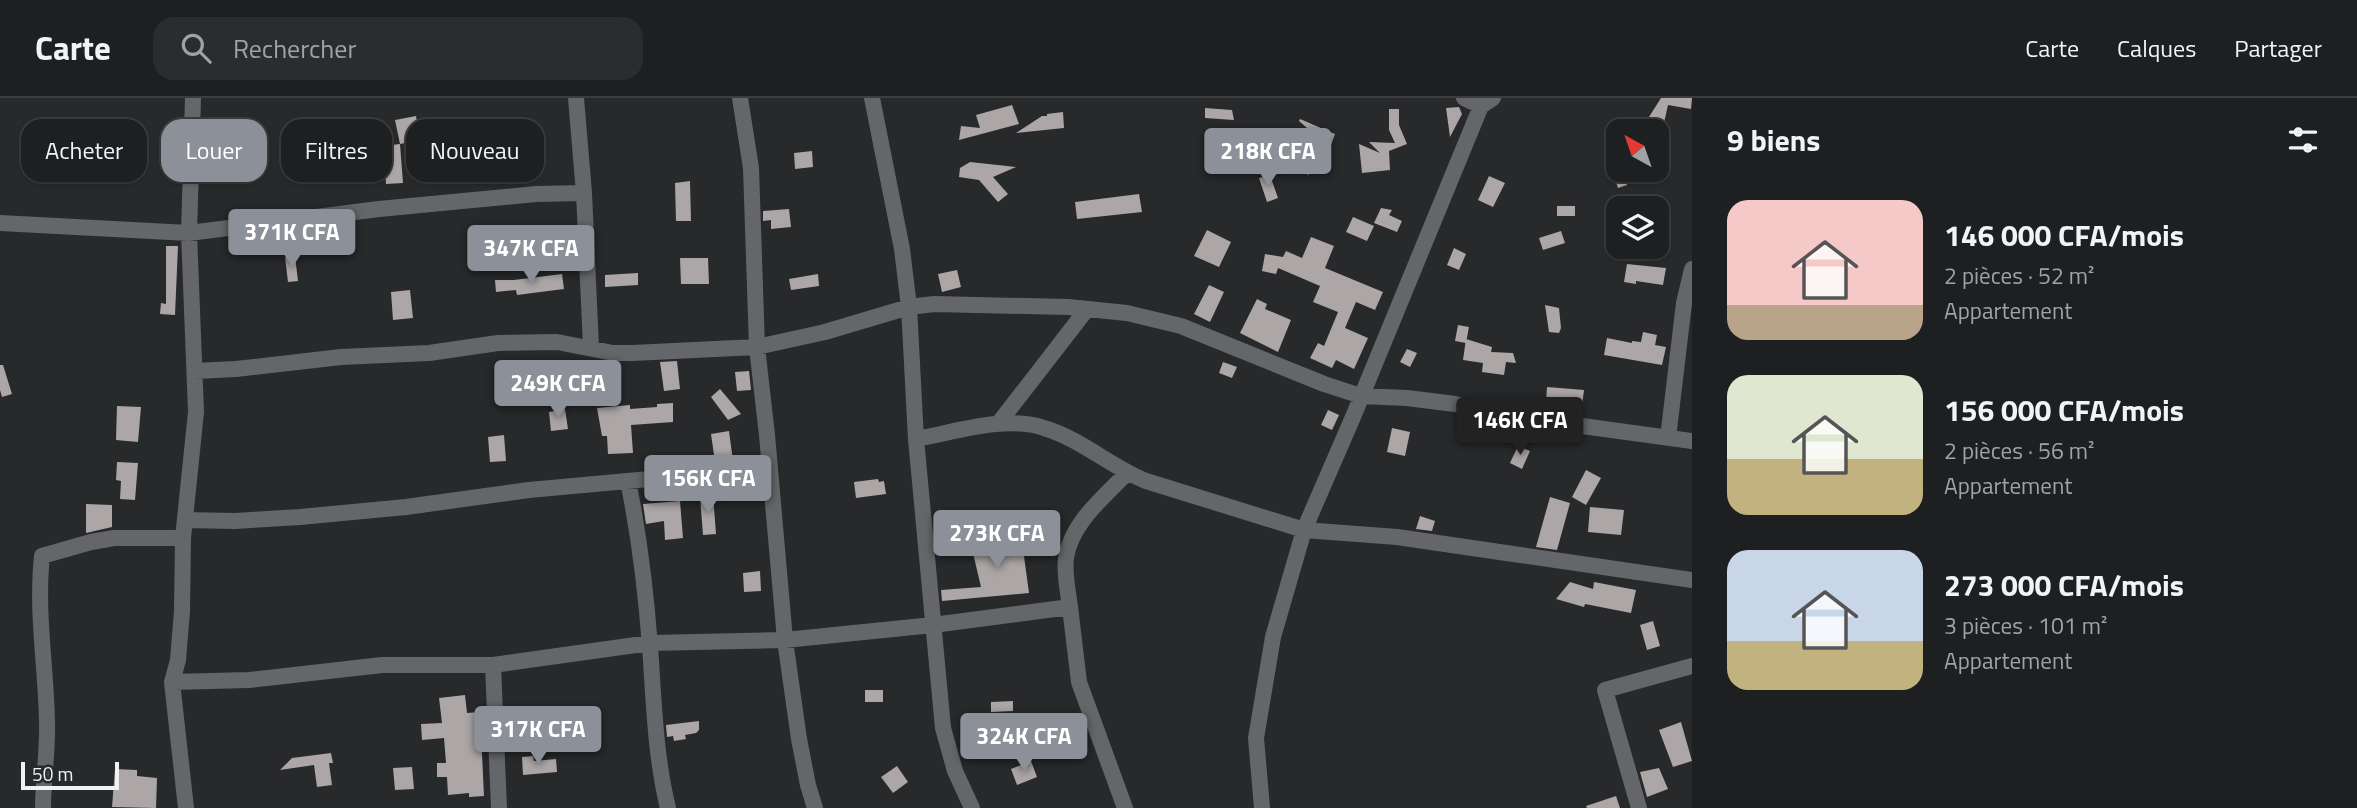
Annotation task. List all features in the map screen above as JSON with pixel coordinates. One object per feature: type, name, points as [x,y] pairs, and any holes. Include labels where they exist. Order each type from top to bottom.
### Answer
[{"type":"street","points":[[186,808],[172,682],[178,660],[183,538],[194,445],[195,371],[189,233],[193,98]]},
{"type":"street","points":[[576,98],[584,192],[591,347]]},
{"type":"street","points":[[740,98],[751,168],[757,347],[785,640],[799,739],[815,808]]},
{"type":"street","points":[[872,98],[902,249],[909,307],[916,439],[943,729],[955,771],[972,808]]},
{"type":"street","points":[[1262,808],[1256,738],[1273,637],[1304,530],[1487,102],[1464,98]]},
{"type":"street","points":[[0,223],[189,233],[379,209],[584,192]]},
{"type":"street","points":[[1668,438],[1685,303],[1692,269]]},
{"type":"street","points":[[195,371],[341,357],[429,353],[498,343],[556,342],[632,353],[757,347],[825,332],[909,307],[934,304],[1087,309],[1126,313],[1181,326],[1324,384],[1361,396],[1455,404],[1546,421],[1692,441]]},
{"type":"street","points":[[999,424],[1087,309]]},
{"type":"street","points":[[916,439],[1009,422],[1027,424],[1047,428],[1127,473],[1304,530],[1397,537],[1692,580]]},
{"type":"street","points":[[185,520],[235,521],[300,517],[406,507],[475,496],[770,468]]},
{"type":"street","points":[[1125,808],[1079,682],[1066,580],[1066,558],[1072,538],[1087,515],[1127,473]]},
{"type":"street","points":[[628,481],[650,643],[657,749],[668,808]]},
{"type":"street","points":[[43,808],[47,726],[41,628],[42,556],[114,538],[183,538]]},
{"type":"street","points":[[172,682],[249,680],[382,665],[493,665],[650,643],[785,640],[933,625],[1070,607]]},
{"type":"street","points":[[493,665],[499,808]]},
{"type":"street","points":[[1639,808],[1605,690],[1692,666]]},
{"type":"building","points":[[1661,98],[1692,98],[1691,109],[1668,105],[1665,119],[1648,119]]},
{"type":"building","points":[[1012,105],[1019,124],[959,140],[961,126],[980,128],[976,115]]},
{"type":"building","points":[[1459,107],[1462,114],[1450,137],[1446,108]]},
{"type":"building","points":[[1205,108],[1232,110],[1234,120],[1205,118]]},
{"type":"building","points":[[1389,109],[1399,109],[1399,125],[1407,144],[1389,151],[1390,170],[1362,173],[1359,144],[1380,153],[1369,142],[1395,143],[1389,130]]},
{"type":"building","points":[[1063,112],[1064,128],[1016,133],[1042,116]]},
{"type":"building","points":[[416,116],[416,119],[406,119],[406,143],[400,144],[395,120]]},
{"type":"building","points":[[1300,119],[1335,134],[1330,148],[1299,121]]},
{"type":"building","points":[[400,144],[403,183],[386,184],[392,182],[392,145]]},
{"type":"building","points":[[1292,145],[1294,157],[1274,158],[1274,149]]},
{"type":"building","points":[[1313,150],[1323,162],[1308,175],[1297,163]]},
{"type":"building","points":[[812,151],[813,167],[795,169],[794,153]]},
{"type":"building","points":[[970,162],[1016,167],[993,177],[1008,194],[998,202],[979,180],[959,177],[960,168]]},
{"type":"building","points":[[1270,175],[1278,198],[1267,202],[1259,178]]},
{"type":"building","points":[[1489,176],[1505,183],[1493,207],[1478,200]]},
{"type":"building","points":[[690,181],[691,221],[676,221],[675,183]]},
{"type":"building","points":[[1616,182],[1626,182],[1627,185],[1618,188]]},
{"type":"building","points":[[1139,194],[1142,212],[1077,219],[1075,202]]},
{"type":"building","points":[[1557,206],[1575,206],[1575,216],[1557,216]]},
{"type":"building","points":[[1381,208],[1392,210],[1389,215],[1402,221],[1397,232],[1374,223]]},
{"type":"building","points":[[789,209],[791,227],[771,229],[771,220],[763,221],[763,211]]},
{"type":"building","points":[[1353,217],[1374,226],[1367,241],[1346,232]]},
{"type":"building","points":[[1207,230],[1231,242],[1219,267],[1194,256]]},
{"type":"building","points":[[1561,231],[1565,243],[1543,250],[1539,238]]},
{"type":"building","points":[[1311,237],[1334,246],[1325,268],[1383,292],[1375,310],[1356,302],[1345,328],[1368,338],[1354,369],[1336,360],[1332,368],[1310,358],[1318,343],[1324,346],[1338,312],[1313,302],[1320,286],[1278,268],[1276,274],[1262,271],[1265,254],[1283,257],[1286,251],[1302,258]]},
{"type":"building","points":[[166,246],[178,246],[175,315],[160,314],[161,303],[166,304]]},
{"type":"building","points":[[1454,248],[1466,254],[1459,270],[1447,265]]},
{"type":"building","points":[[295,256],[298,281],[288,282],[285,257]]},
{"type":"building","points":[[680,258],[708,258],[709,284],[681,284]]},
{"type":"building","points":[[1627,264],[1666,268],[1663,285],[1624,282]]},
{"type":"building","points":[[957,270],[961,287],[942,292],[938,274]]},
{"type":"building","points":[[638,273],[638,285],[605,287],[605,275]]},
{"type":"building","points":[[562,274],[564,289],[517,295],[516,290],[496,292],[495,280]]},
{"type":"building","points":[[818,274],[819,286],[791,290],[789,279]]},
{"type":"building","points":[[1209,285],[1224,292],[1210,322],[1194,314]]},
{"type":"building","points":[[410,290],[413,318],[393,320],[391,292]]},
{"type":"building","points":[[1257,299],[1267,304],[1265,309],[1291,320],[1278,352],[1240,333]]},
{"type":"building","points":[[1545,305],[1559,308],[1559,333],[1549,332]]},
{"type":"building","points":[[1458,325],[1469,327],[1466,343],[1455,341]]},
{"type":"building","points":[[1643,332],[1657,335],[1655,345],[1666,347],[1662,365],[1604,355],[1607,338],[1641,342]]},
{"type":"building","points":[[1466,339],[1492,347],[1491,352],[1513,353],[1516,363],[1506,362],[1504,375],[1482,372],[1483,363],[1463,360]]},
{"type":"building","points":[[1407,349],[1417,353],[1410,367],[1400,362]]},
{"type":"building","points":[[677,361],[680,389],[664,391],[660,362]]},
{"type":"building","points":[[1223,362],[1237,367],[1232,378],[1219,373]]},
{"type":"building","points":[[0,365],[3,365],[12,394],[2,397],[0,390]]},
{"type":"building","points":[[749,371],[751,390],[737,391],[735,372]]},
{"type":"building","points":[[1547,387],[1584,390],[1582,406],[1546,402]]},
{"type":"building","points":[[720,389],[741,414],[728,420],[711,397]]},
{"type":"building","points":[[673,403],[673,422],[631,425],[633,453],[608,454],[607,436],[602,436],[597,408],[630,405],[630,409]]},
{"type":"building","points":[[117,406],[141,407],[138,442],[116,440]]},
{"type":"building","points":[[565,409],[568,429],[551,431],[549,412]]},
{"type":"building","points":[[1328,410],[1339,415],[1332,430],[1321,425]]},
{"type":"building","points":[[1392,428],[1410,432],[1405,456],[1387,452]]},
{"type":"building","points":[[729,431],[733,461],[715,462],[711,434]]},
{"type":"building","points":[[504,435],[506,461],[490,462],[488,437]]},
{"type":"building","points":[[1518,446],[1530,451],[1522,469],[1510,463]]},
{"type":"building","points":[[117,462],[138,463],[135,500],[120,499],[121,481],[116,480]]},
{"type":"building","points":[[1586,470],[1601,478],[1586,505],[1572,497]]},
{"type":"building","points":[[878,479],[879,482],[884,481],[886,494],[856,498],[854,482]]},
{"type":"building","points":[[713,494],[716,534],[703,535],[700,496]]},
{"type":"building","points":[[1550,497],[1570,503],[1557,550],[1536,547]]},
{"type":"building","points":[[680,501],[683,538],[665,540],[664,521],[646,524],[643,504]]},
{"type":"building","points":[[86,504],[112,505],[112,527],[86,533]]},
{"type":"building","points":[[1590,507],[1624,510],[1621,535],[1588,532]]},
{"type":"building","points":[[1420,516],[1435,521],[1432,531],[1416,529]]},
{"type":"building","points":[[1020,527],[1029,593],[942,601],[941,590],[981,587],[973,553]]},
{"type":"building","points":[[760,571],[761,591],[744,592],[743,573]]},
{"type":"building","points":[[1570,582],[1593,589],[1594,582],[1636,590],[1631,613],[1585,604],[1584,607],[1556,599]]},
{"type":"building","points":[[1653,621],[1660,646],[1647,650],[1640,625]]},
{"type":"building","points":[[865,690],[883,690],[883,702],[865,702]]},
{"type":"building","points":[[465,695],[467,713],[480,712],[484,796],[469,797],[469,793],[448,795],[447,777],[437,777],[437,763],[446,763],[444,738],[422,740],[421,724],[442,723],[439,698]]},
{"type":"building","points":[[1013,701],[1013,711],[991,712],[991,702]]},
{"type":"building","points":[[699,721],[699,730],[685,735],[686,739],[674,741],[673,736],[667,737],[666,725]]},
{"type":"building","points":[[1681,722],[1692,761],[1673,767],[1659,730]]},
{"type":"building","points":[[331,753],[333,763],[329,763],[332,785],[317,787],[314,765],[280,770],[292,758]]},
{"type":"building","points":[[533,756],[534,761],[556,759],[557,772],[523,775],[522,757]]},
{"type":"building","points":[[1031,761],[1037,777],[1017,785],[1011,769]]},
{"type":"building","points":[[897,766],[908,782],[893,793],[881,777]]},
{"type":"building","points":[[412,767],[414,789],[395,790],[393,768]]},
{"type":"building","points":[[1659,768],[1668,789],[1647,797],[1640,772]]},
{"type":"building","points":[[115,769],[137,770],[137,776],[157,778],[156,808],[112,807]]},
{"type":"building","points":[[1616,796],[1620,808],[1586,806]]}]
